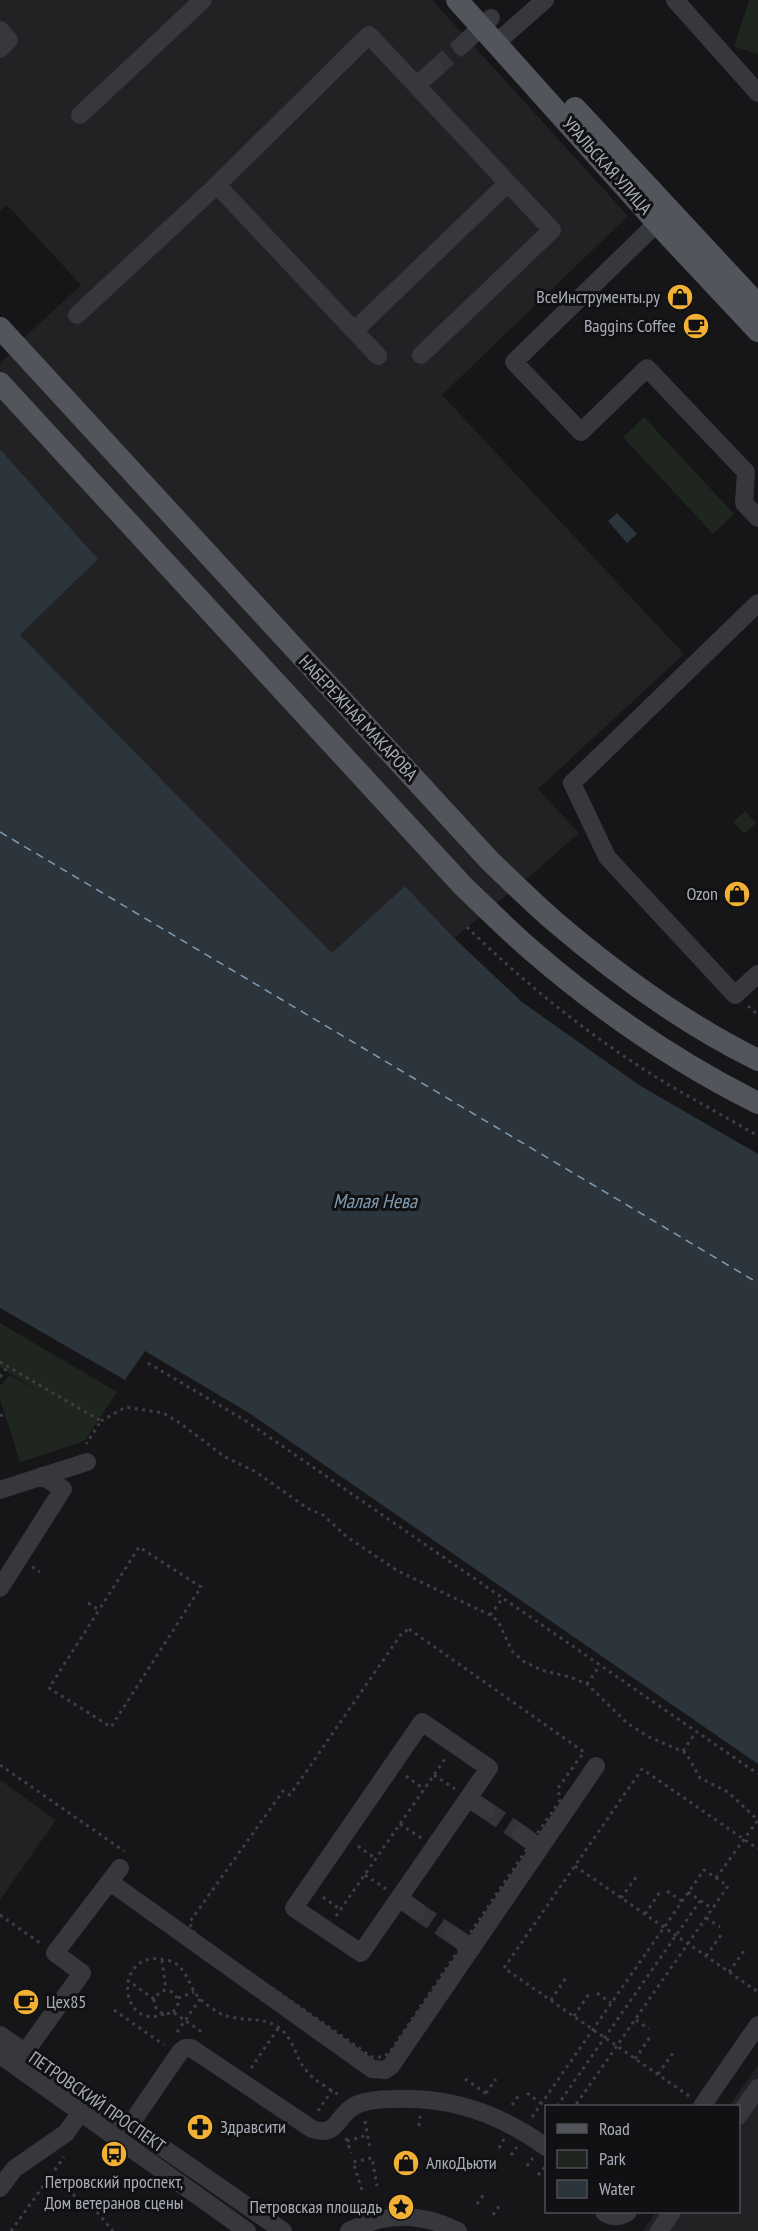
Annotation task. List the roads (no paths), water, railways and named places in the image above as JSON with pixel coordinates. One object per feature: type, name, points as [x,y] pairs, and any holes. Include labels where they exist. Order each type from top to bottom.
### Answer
[{"type":"main road","name":"УРАЛЬСКАЯ УЛИЦА","points":[[457,0],[494,31],[758,305]]},
{"type":"main road","name":"УРАЛЬСКАЯ УЛИЦА","points":[[475,0],[494,31],[657,223],[758,331]]},
{"type":"main road","name":"НАБЕРЕЖНАЯ МАКАРОВА","points":[[0,328],[490,861],[553,921],[612,967],[685,1019],[758,1060]]},
{"type":"main road","name":"НАБЕРЕЖНАЯ МАКАРОВА","points":[[0,383],[463,886],[529,949],[591,999],[665,1051],[722,1085],[758,1103]]},
{"type":"street","points":[[80,115],[203,0]]},
{"type":"street","points":[[461,46],[494,31],[545,0]]},
{"type":"street","points":[[675,0],[758,93]]},
{"type":"street","points":[[0,30],[9,40],[0,49]]},
{"type":"street","points":[[77,315],[217,184],[369,35],[552,230],[421,355]]},
{"type":"street","points":[[417,84],[435,69]]},
{"type":"street","points":[[354,331],[508,183]]},
{"type":"street","points":[[217,184],[378,356]]},
{"type":"street","points":[[657,223],[514,362],[581,432],[647,368],[746,472],[744,503],[758,518]]},
{"type":"street","points":[[758,603],[572,783],[606,857],[735,995],[758,974]]},
{"type":"street","points":[[0,1490],[79,1465]]},
{"type":"street","points":[[0,1588],[63,1489],[42,1476]]},
{"type":"street","points":[[422,1722],[489,1768],[468,1798],[361,1953],[294,1908],[422,1722]]},
{"type":"street","points":[[20,2059],[82,1973],[55,1953],[115,1875],[372,2069],[385,2070],[391,2066],[462,1942],[531,1841],[596,1766]]},
{"type":"street","points":[[468,1798],[486,1810]]},
{"type":"street","points":[[399,1899],[417,1911]]},
{"type":"street","points":[[703,2105],[758,2025]]},
{"type":"street","name":"ПЕТРОВСКИЙ ПРОСПЕКТ","points":[[0,2035],[20,2059],[86,2105],[247,2231]]},
{"type":"street","points":[[130,2125],[173,2050],[185,2048],[196,2049],[307,2126],[321,2132],[330,2130],[346,2112],[359,2110],[388,2099],[422,2099],[457,2104],[490,2115],[523,2131],[545,2146]]},
{"type":"street","name":"ПЕТРОВСКИЙ ПРОСПЕКТ","points":[[0,2055],[20,2059]]},
{"type":"street","points":[[385,2070],[388,2099]]},
{"type":"street","points":[[740,2113],[758,2088]]},
{"type":"street","points":[[0,2188],[14,2169],[66,2133],[86,2105]]},
{"type":"street","name":"ПЕТРОВСКИЙ ПРОСПЕКТ","points":[[86,2105],[130,2125],[283,2231]]},
{"type":"street","points":[[606,2213],[609,2216],[620,2216],[625,2213]]},
{"type":"street","points":[[659,2231],[671,2213]]},
{"type":"street","points":[[349,2231],[377,2220],[411,2217],[435,2221],[458,2231]]},
{"type":"water","name":"Малая Нева","points":[[0,449],[98,559],[20,635],[332,953],[405,886],[454,938],[522,1002],[639,1085],[758,1154],[758,1764],[249,1413],[145,1351],[125,1380],[0,1308]]},
{"type":"water","points":[[617,513],[637,534],[627,543],[608,521]]},
{"type":"tunnel","points":[[435,69],[461,46]]},
{"type":"tunnel","points":[[486,1810],[521,1834]]},
{"type":"tunnel","points":[[417,1911],[451,1934]]},
{"type":"place","name":"ВсеИнструменты.ру","points":[[680,297]]},
{"type":"place","name":"Baggins Coffee","points":[[696,326]]},
{"type":"place","name":"Ozon","points":[[737,894]]},
{"type":"place","name":"Цех85","points":[[26,2002]]},
{"type":"place","name":"Здравсити","points":[[200,2127]]},
{"type":"place","name":"Петровский проспект, Дом ветеранов сцены","points":[[114,2154]]},
{"type":"place","name":"АлкоДьюти","points":[[406,2163]]},
{"type":"place","name":"Петровская площадь","points":[[401,2207]]}]
